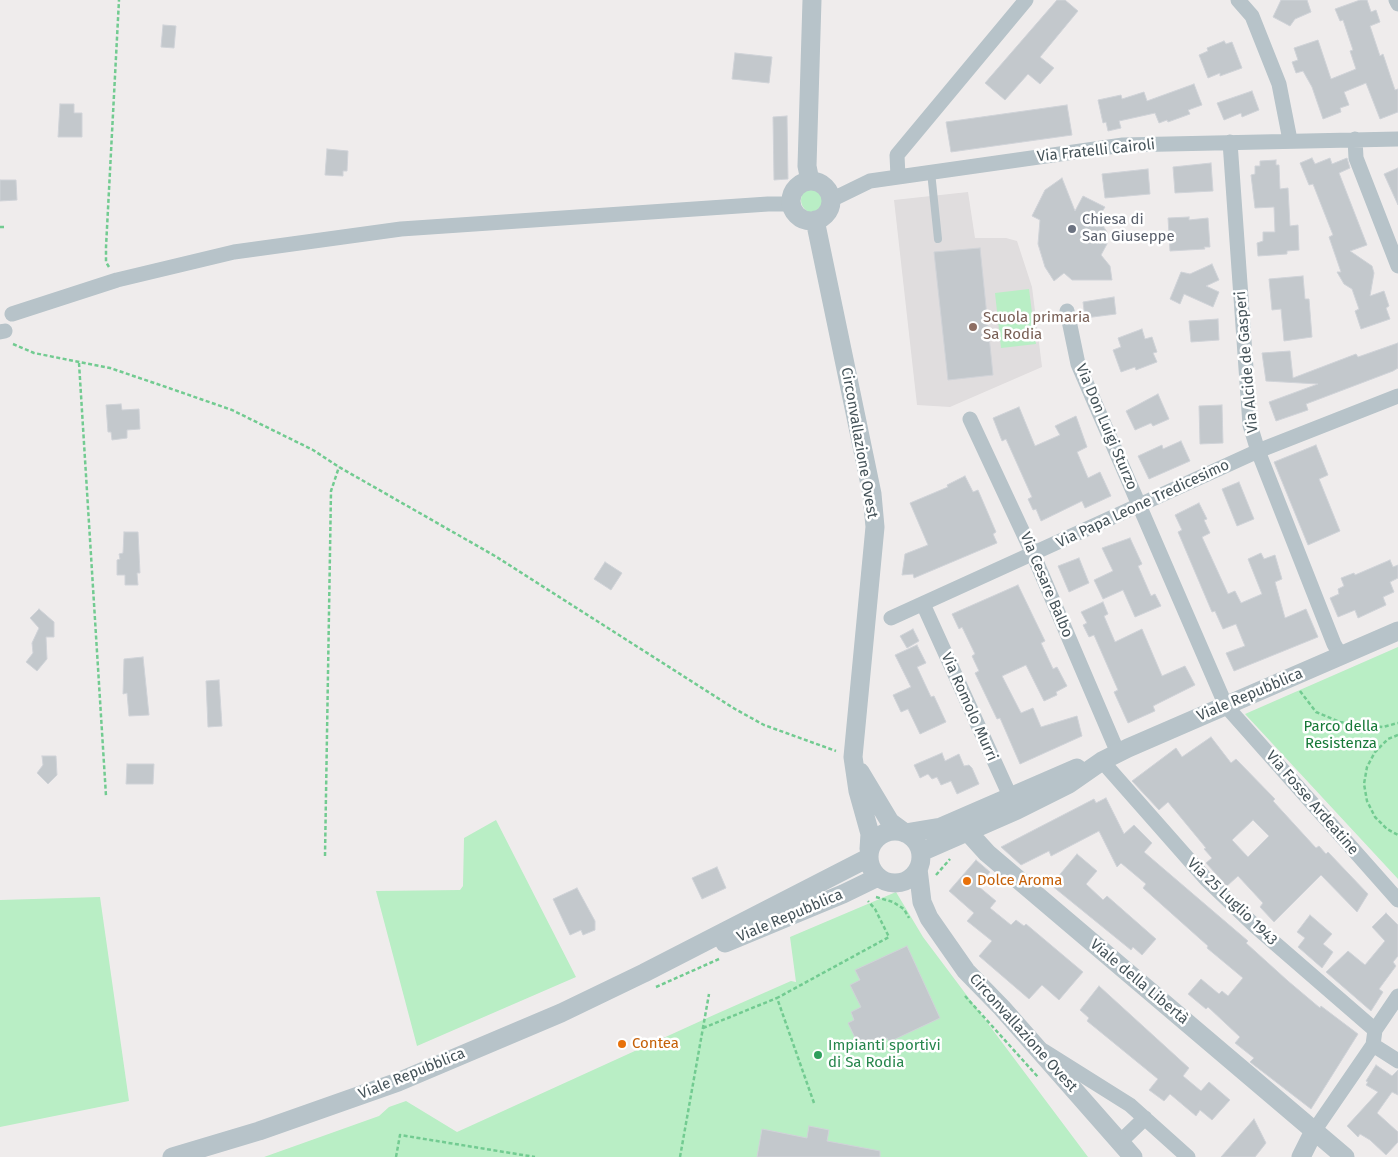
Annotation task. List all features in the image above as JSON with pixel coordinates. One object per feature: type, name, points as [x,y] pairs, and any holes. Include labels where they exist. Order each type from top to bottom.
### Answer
[{"type":"street","points":[[810,181],[807,166],[812,0]]},
{"type":"street","points":[[1238,0],[1252,16],[1279,84],[1290,140]]},
{"type":"street","points":[[1396,0],[1398,4]]},
{"type":"street","points":[[898,177],[897,154],[1019,2]]},
{"type":"street","points":[[1356,139],[1356,158],[1398,266]]},
{"type":"street","name":"Via Fratelli Cairoli","points":[[831,200],[870,181],[1123,145],[1398,139]]},
{"type":"street","name":"Via Alcide de Gasperi","points":[[1230,142],[1250,425],[1258,452],[1334,644],[1341,656]]},
{"type":"street","points":[[810,181],[823,185],[829,192],[831,200],[827,213],[816,220],[806,220],[798,216],[792,204],[794,191],[801,184],[810,181]]},
{"type":"street","points":[[12,314],[117,280],[234,252],[401,229],[768,204],[792,204]]},
{"type":"street","name":"Circonvallazione Ovest","points":[[816,220],[872,494],[875,527],[855,761],[858,792],[870,834],[869,854]]},
{"type":"street","name":"Via Don Luigi Sturzo","points":[[1066,311],[1078,364],[1226,706]]},
{"type":"street","name":"Via Papa Leone Tredicesimo","points":[[892,618],[1258,452],[1398,396]]},
{"type":"street","name":"Via Cesare Balbo","points":[[970,420],[1033,554],[1110,757]]},
{"type":"street","name":"Via Romolo Murri","points":[[922,604],[1013,804]]},
{"type":"street","name":"Viale Repubblica","points":[[905,832],[941,827],[1069,784],[1110,757],[1398,631]]},
{"type":"street","name":"Via Fosse Ardeatine","points":[[1226,706],[1398,900]]},
{"type":"street","name":"Via 25 Luglio 1943","points":[[1110,757],[1206,880],[1398,1061]]},
{"type":"street","points":[[855,761],[890,822],[912,837],[920,860],[906,881],[883,880]]},
{"type":"street","name":"Viale Repubblica","points":[[920,860],[1013,804]]},
{"type":"street","name":"Viale della Libertà","points":[[967,831],[987,853],[1345,1157]]},
{"type":"street","points":[[905,832],[888,832],[880,835],[869,854],[870,866],[883,880],[922,902]]},
{"type":"street","name":"Viale Repubblica","points":[[172,1157],[259,1131],[398,1082],[560,1013],[644,974],[869,854]]},
{"type":"street","name":"Circonvallazione Ovest","points":[[920,860],[922,902],[929,918],[966,971],[1034,1044],[1133,1157]]},
{"type":"street","name":"Viale Repubblica","points":[[644,974],[764,929],[883,880]]},
{"type":"street","points":[[1301,1157],[1314,1131],[1374,1038],[1398,996]]},
{"type":"street","points":[[1034,1044],[1130,1105],[1188,1157]]},
{"type":"street","points":[[1120,1142],[1145,1118]]},
{"type":"lane","points":[[931,172],[938,239]]},
{"type":"path","points":[[117,280],[106,262],[119,0]]},
{"type":"path","points":[[0,227],[6,227]]},
{"type":"path","points":[[3,331],[11,343],[34,353],[110,368],[232,410],[313,450],[339,467],[495,556],[735,709],[764,725],[855,761]]},
{"type":"path","points":[[79,363],[106,796]]},
{"type":"path","points":[[325,856],[331,491],[339,467]]},
{"type":"path","points":[[1298,688],[1316,712],[1340,722],[1383,727],[1398,724]]},
{"type":"path","points":[[1398,735],[1388,739],[1375,752],[1367,767],[1364,784],[1367,801],[1375,817],[1387,830],[1398,835]]},
{"type":"path","points":[[703,1028],[777,998],[888,937],[875,909],[862,894]]},
{"type":"path","points":[[680,1157],[709,994]]},
{"type":"path","points":[[777,998],[814,1103]]},
{"type":"path","points":[[396,1157],[400,1135],[535,1157]]},
{"type":"shaded area","name":"Scuola primaria Sa Rodia","points":[[968,192],[975,238],[1006,238],[1017,241],[1032,287],[1042,367],[950,407],[917,405],[894,200]]},
{"type":"green space","points":[[814,187],[823,191],[827,200],[823,209],[814,213],[805,209],[801,200],[805,191]]},
{"type":"green space","points":[[1029,289],[1036,344],[1001,348],[995,293]]},
{"type":"green space","name":"Parco della Resistenza","points":[[1398,647],[1398,879],[1245,714]]},
{"type":"green space","points":[[496,820],[576,977],[417,1046],[376,891],[460,890],[463,886],[464,838]]},
{"type":"green space","name":"Impianti sportivi di Sa Rodia","points":[[896,892],[923,937],[1088,1157],[264,1157],[379,1116],[389,1107],[406,1101],[457,1132],[716,1014],[791,981],[796,982],[790,937]]},
{"type":"green space","points":[[100,897],[129,1101],[0,1127],[0,900]]},
{"type":"building","points":[[1057,0],[1065,0],[1078,11],[1040,57],[1054,68],[1040,84],[1028,74],[1005,100],[985,83]]},
{"type":"building","points":[[1281,0],[1307,0],[1311,12],[1295,19],[1290,26],[1273,17]]},
{"type":"building","points":[[1360,0],[1367,0],[1371,12],[1376,10],[1380,22],[1370,26],[1380,56],[1383,54],[1395,90],[1398,89],[1398,112],[1380,119],[1366,83],[1344,92],[1349,105],[1340,108],[1341,112],[1323,119],[1312,87],[1303,71],[1296,73],[1292,62],[1298,60],[1294,48],[1318,40],[1331,79],[1356,69],[1350,51],[1353,50],[1343,20],[1340,21],[1335,9]]},
{"type":"building","points":[[163,25],[176,26],[174,48],[161,47]]},
{"type":"building","points":[[1224,41],[1226,44],[1232,42],[1242,68],[1208,78],[1199,55],[1208,51],[1207,48]]},
{"type":"building","points":[[735,53],[772,57],[769,83],[732,79]]},
{"type":"building","points":[[1194,84],[1202,105],[1188,110],[1190,114],[1168,122],[1167,120],[1159,123],[1155,113],[1119,121],[1121,128],[1108,131],[1106,122],[1103,123],[1098,100],[1121,95],[1122,99],[1144,92],[1147,101]]},
{"type":"building","points":[[1252,91],[1259,110],[1242,117],[1241,113],[1224,120],[1217,103]]},
{"type":"building","points":[[60,104],[74,104],[74,113],[82,113],[82,137],[58,137]]},
{"type":"building","points":[[1067,105],[1072,135],[951,152],[946,122]]},
{"type":"building","points":[[787,116],[788,179],[774,180],[773,117]]},
{"type":"building","points":[[327,149],[348,151],[347,171],[343,171],[343,176],[325,175]]},
{"type":"building","points":[[1312,158],[1315,164],[1330,158],[1332,164],[1347,158],[1350,168],[1339,173],[1367,245],[1350,251],[1372,266],[1374,273],[1370,296],[1384,291],[1389,306],[1386,308],[1390,319],[1361,329],[1355,311],[1359,309],[1352,289],[1344,284],[1337,272],[1341,272],[1329,237],[1333,235],[1313,184],[1309,185],[1300,163]]},
{"type":"building","points":[[1276,160],[1276,165],[1279,165],[1280,189],[1288,188],[1290,226],[1298,225],[1299,250],[1287,251],[1287,254],[1258,256],[1257,243],[1263,241],[1263,232],[1275,232],[1274,207],[1255,208],[1251,175],[1255,174],[1255,166],[1260,166],[1260,161]]},
{"type":"building","points":[[1211,163],[1213,191],[1175,193],[1173,167]]},
{"type":"building","points":[[1398,168],[1398,205],[1384,174]]},
{"type":"building","points":[[1148,169],[1150,194],[1105,198],[1102,174]]},
{"type":"building","name":"Chiesa di San Giuseppe","points":[[1062,178],[1075,211],[1083,196],[1105,207],[1098,218],[1107,232],[1107,244],[1101,255],[1110,266],[1112,280],[1072,280],[1064,273],[1054,281],[1045,267],[1038,244],[1040,220],[1032,216],[1045,190]]},
{"type":"building","points":[[0,180],[16,180],[17,200],[0,201]]},
{"type":"building","points":[[1189,217],[1189,220],[1208,218],[1210,247],[1170,251],[1168,218]]},
{"type":"building","points":[[980,248],[993,375],[948,380],[934,252]]},
{"type":"building","points":[[1212,264],[1219,280],[1206,286],[1219,292],[1213,307],[1184,294],[1180,304],[1170,299],[1181,272],[1190,274]]},
{"type":"building","points":[[1303,276],[1305,299],[1309,299],[1312,337],[1284,341],[1281,309],[1272,310],[1269,279]]},
{"type":"building","points":[[1114,297],[1116,314],[1085,318],[1083,302]]},
{"type":"building","points":[[1218,319],[1219,340],[1191,342],[1189,321]]},
{"type":"building","points":[[1142,329],[1145,339],[1152,337],[1157,352],[1153,353],[1157,362],[1136,370],[1135,367],[1121,372],[1113,350],[1121,347],[1118,338]]},
{"type":"building","points":[[1398,343],[1398,368],[1306,404],[1308,410],[1276,421],[1269,402],[1318,384],[1266,381],[1262,353],[1290,351],[1293,378],[1356,354],[1358,357]]},
{"type":"building","points":[[1158,394],[1169,419],[1153,426],[1151,423],[1135,430],[1126,411]]},
{"type":"building","points":[[121,404],[122,410],[139,409],[140,429],[127,430],[127,438],[112,440],[111,432],[108,432],[106,405]]},
{"type":"building","points":[[1222,405],[1223,443],[1200,444],[1199,406]]},
{"type":"building","points":[[1019,407],[1035,446],[1060,435],[1055,426],[1076,416],[1087,447],[1077,452],[1088,478],[1100,472],[1111,496],[1085,508],[1082,501],[1041,521],[1036,509],[1033,510],[1028,499],[1032,497],[1006,439],[1002,441],[993,418]]},
{"type":"building","points":[[1181,441],[1190,461],[1149,479],[1138,456],[1162,445],[1163,449]]},
{"type":"building","points":[[1316,445],[1328,475],[1319,479],[1340,531],[1308,545],[1274,462]]},
{"type":"building","points":[[965,476],[973,492],[978,490],[996,532],[993,534],[997,543],[914,578],[913,574],[902,575],[905,554],[928,545],[910,503],[948,487],[947,485]]},
{"type":"building","points":[[1239,482],[1254,519],[1237,526],[1222,489]]},
{"type":"building","points":[[1199,503],[1207,519],[1204,520],[1210,533],[1202,537],[1228,594],[1235,591],[1241,603],[1262,594],[1248,559],[1261,553],[1264,559],[1275,555],[1282,579],[1275,582],[1285,618],[1306,609],[1318,637],[1234,671],[1226,653],[1245,646],[1236,624],[1223,629],[1215,611],[1212,612],[1178,532],[1182,530],[1175,515]]},
{"type":"building","points":[[124,532],[138,532],[140,573],[137,573],[138,585],[125,585],[125,575],[117,575],[117,560],[120,559],[119,554],[123,553]]},
{"type":"building","points":[[1130,538],[1142,564],[1138,566],[1151,596],[1155,594],[1161,606],[1135,617],[1123,590],[1103,599],[1094,580],[1113,571],[1102,548]]},
{"type":"building","points":[[1079,558],[1089,583],[1069,592],[1058,566]]},
{"type":"building","points":[[1390,560],[1393,567],[1398,565],[1398,578],[1390,582],[1394,592],[1383,597],[1386,605],[1358,618],[1355,610],[1338,617],[1330,598],[1339,594],[1338,589],[1344,586],[1341,578],[1354,573],[1355,575]]},
{"type":"building","points":[[605,562],[622,573],[611,590],[594,579]]},
{"type":"building","points":[[1018,585],[1045,641],[1041,643],[1053,669],[1057,667],[1067,686],[1056,692],[1057,695],[1044,701],[1026,665],[1002,676],[1021,713],[1033,708],[1041,727],[1077,716],[1082,736],[1020,764],[1000,718],[997,719],[975,673],[979,671],[972,656],[975,654],[962,627],[959,629],[952,614]]},
{"type":"building","points":[[1103,602],[1108,614],[1104,616],[1115,642],[1142,629],[1162,676],[1185,666],[1195,685],[1153,706],[1155,711],[1128,723],[1114,692],[1118,690],[1094,635],[1089,637],[1083,625],[1087,623],[1081,612]]},
{"type":"building","points":[[39,609],[54,622],[54,637],[46,637],[47,659],[37,671],[26,662],[33,653],[32,643],[39,628],[30,618]]},
{"type":"building","points":[[913,629],[919,641],[907,648],[900,636]]},
{"type":"building","points":[[917,645],[926,663],[917,667],[931,697],[934,696],[946,722],[920,734],[908,709],[901,712],[893,695],[911,687],[895,655]]},
{"type":"building","points":[[143,657],[149,715],[129,716],[127,693],[123,694],[124,659]]},
{"type":"building","points":[[219,680],[222,726],[208,727],[206,681]]},
{"type":"building","points":[[1211,737],[1231,763],[1236,759],[1275,799],[1273,801],[1316,848],[1319,846],[1326,854],[1328,852],[1368,894],[1357,912],[1321,875],[1274,922],[1260,907],[1263,903],[1238,876],[1227,886],[1206,863],[1212,858],[1204,849],[1206,848],[1168,802],[1159,810],[1132,781],[1176,748],[1182,757]],"holes":[[[1253,820],[1269,836],[1248,857],[1232,840]]]},
{"type":"building","points":[[942,753],[945,761],[959,754],[964,766],[969,765],[972,768],[979,784],[957,794],[951,781],[941,785],[937,777],[932,779],[928,774],[920,778],[914,765]]},
{"type":"building","points":[[42,756],[56,756],[57,775],[48,784],[37,773],[43,765]]},
{"type":"building","points":[[127,764],[154,764],[153,784],[126,784]]},
{"type":"building","points":[[1106,798],[1124,834],[1134,825],[1152,843],[1144,852],[1248,941],[1246,943],[1288,981],[1320,1008],[1321,1006],[1358,1034],[1311,1109],[1250,1062],[1254,1058],[1235,1043],[1240,1037],[1208,1007],[1206,1009],[1188,994],[1201,979],[1219,994],[1222,991],[1228,996],[1243,978],[1207,948],[1208,946],[1143,888],[1146,884],[1121,863],[1117,867],[1099,831],[1051,856],[1049,851],[1021,865],[1001,847],[1094,799],[1096,803]]},
{"type":"building","points":[[1077,854],[1097,871],[1086,884],[1103,900],[1107,896],[1156,939],[1142,955],[1133,947],[1131,950],[1051,885]]},
{"type":"building","points":[[976,860],[990,872],[978,886],[996,901],[990,908],[1011,925],[1016,920],[1024,926],[1026,924],[1083,972],[1059,1000],[1042,985],[1029,999],[979,956],[992,941],[967,921],[974,913],[949,891]]},
{"type":"building","points":[[717,867],[726,888],[702,899],[692,878]]},
{"type":"building","points":[[577,888],[595,921],[595,930],[583,935],[581,930],[570,935],[553,899]]},
{"type":"building","points":[[1386,913],[1398,925],[1398,956],[1393,962],[1396,966],[1379,989],[1383,992],[1371,1011],[1326,972],[1348,951],[1365,965],[1385,941],[1372,927]]},
{"type":"building","points":[[1310,915],[1332,934],[1323,944],[1333,952],[1322,968],[1298,947],[1305,938],[1297,932]]},
{"type":"building","points":[[907,946],[940,1018],[889,1042],[887,1038],[861,1050],[848,1023],[854,1020],[851,1012],[861,1007],[850,985],[860,980],[855,970]]},
{"type":"building","points":[[1099,986],[1189,1068],[1183,1076],[1201,1091],[1209,1082],[1230,1100],[1212,1120],[1200,1110],[1196,1116],[1170,1094],[1164,1101],[1149,1090],[1158,1079],[1087,1021],[1089,1018],[1080,1010]]},
{"type":"building","points":[[1376,1065],[1392,1076],[1398,1070],[1398,1095],[1392,1092],[1377,1113],[1398,1132],[1398,1142],[1386,1155],[1370,1140],[1360,1134],[1358,1137],[1347,1126],[1378,1092],[1366,1085],[1368,1082],[1366,1081]]},
{"type":"building","points":[[1254,1119],[1266,1143],[1255,1157],[1221,1157]]},
{"type":"building","points":[[809,1126],[829,1130],[827,1141],[880,1151],[880,1157],[757,1157],[762,1129],[807,1138]]},
{"type":"place","name":"Chiesa di San Giuseppe","points":[[1072,229]]},
{"type":"place","name":"Scuola primaria Sa Rodia","points":[[973,327]]},
{"type":"place","name":"Dolce Aroma","points":[[967,881]]},
{"type":"place","name":"Contea","points":[[622,1044]]},
{"type":"place","name":"Impianti sportivi di Sa Rodia","points":[[818,1055]]}]
